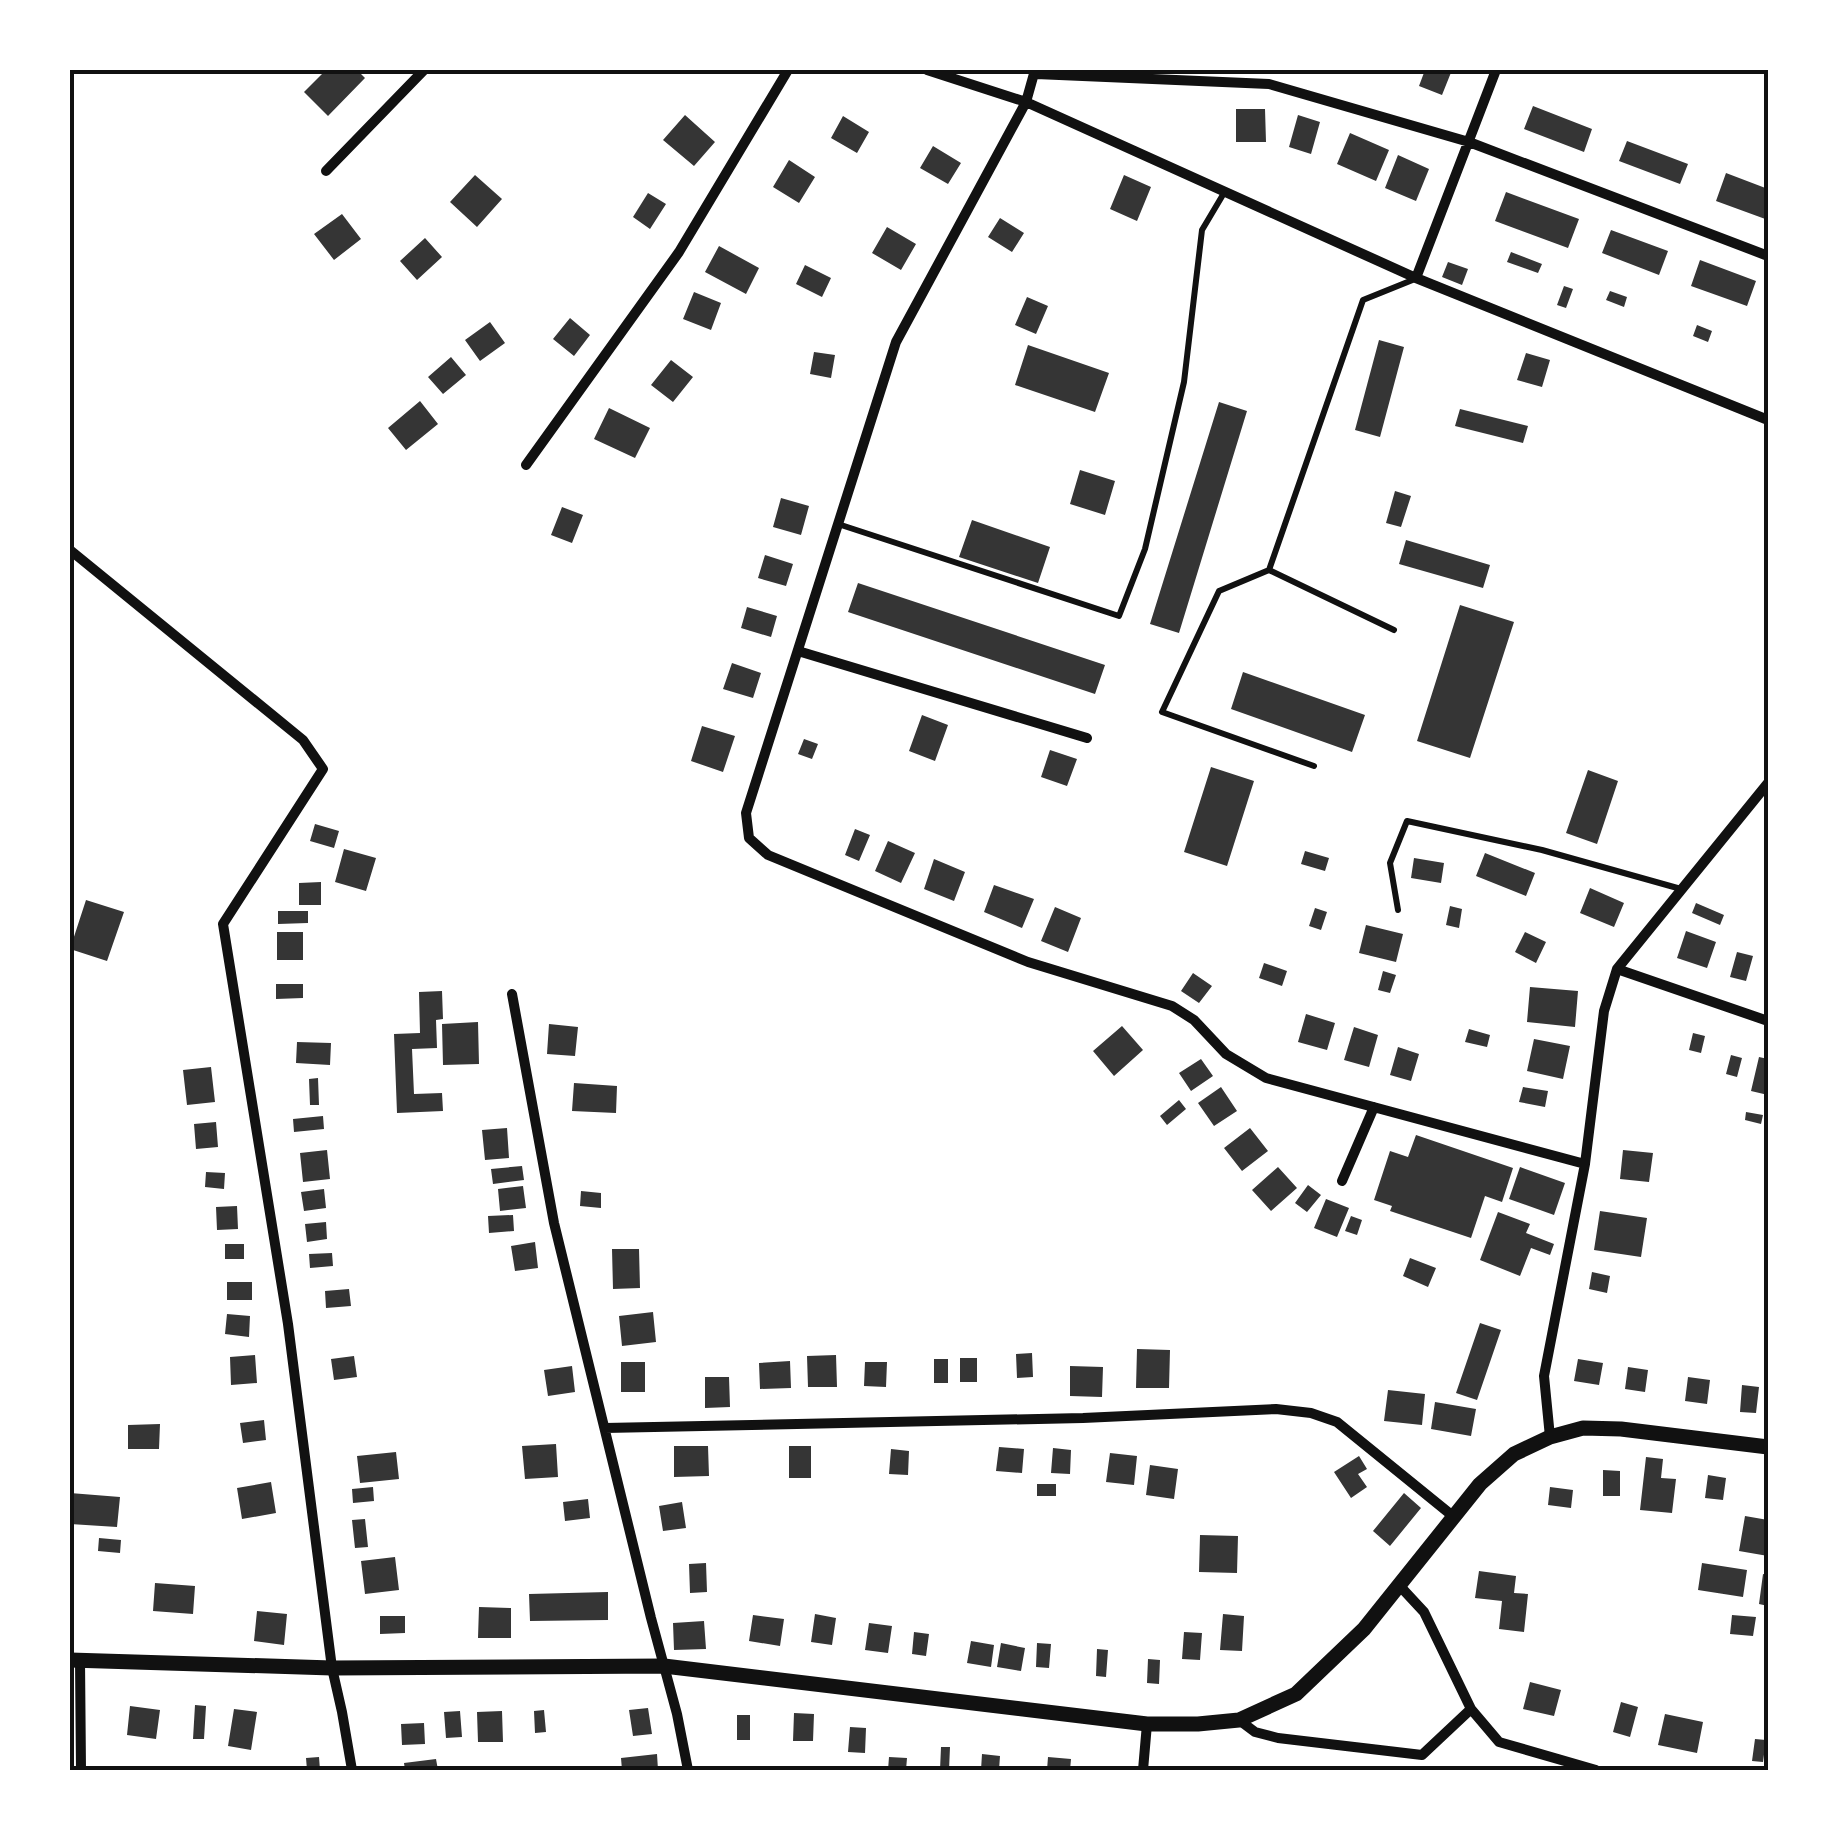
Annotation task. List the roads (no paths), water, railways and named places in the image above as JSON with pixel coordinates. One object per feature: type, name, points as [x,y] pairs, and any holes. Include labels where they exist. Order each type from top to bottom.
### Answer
[{"type":"main road","points":[[75,1660],[332,1668],[664,1666],[1147,1724],[1239,1720],[1296,1694],[1364,1629],[1480,1484],[1514,1454],[1550,1436],[1582,1428],[1768,1447]]},
{"type":"street","points":[[326,170],[424,70]]},
{"type":"street","points":[[526,465],[678,252],[788,70]]},
{"type":"street","points":[[927,70],[1026,102],[1416,278],[1768,420]]},
{"type":"street","points":[[1269,84],[1274,70]]},
{"type":"street","points":[[1416,278],[1496,70]]},
{"type":"street","points":[[1584,1164],[1266,1078],[1226,1054],[1194,1020],[1172,1006],[1028,962],[768,855],[750,838],[746,813],[896,342],[1026,102],[1036,72],[1269,84],[1468,142],[1768,256]]},
{"type":"street","points":[[70,550],[303,740],[323,769],[223,924],[288,1324],[332,1668],[352,1770]]},
{"type":"street","points":[[798,651],[1087,738]]},
{"type":"street","points":[[1550,1436],[1544,1376],[1584,1164],[1604,1011],[1618,969],[1768,783]]},
{"type":"street","points":[[1618,969],[1768,1021]]},
{"type":"street","points":[[512,994],[554,1223],[688,1770]]},
{"type":"street","points":[[1342,1181],[1374,1107]]},
{"type":"street","points":[[605,1428],[1082,1418],[1276,1409],[1311,1413],[1337,1422],[1454,1516]]},
{"type":"street","points":[[1398,1584],[1424,1612],[1471,1709],[1499,1742],[1596,1770]]},
{"type":"street","points":[[75,1660],[82,1770]]},
{"type":"street","points":[[1239,1720],[1255,1732],[1278,1738],[1422,1755],[1471,1709]]},
{"type":"street","points":[[1143,1770],[1147,1724]]},
{"type":"lane","points":[[838,524],[1119,616],[1145,549],[1184,382],[1202,230],[1224,193]]},
{"type":"lane","points":[[1314,766],[1162,712],[1219,592],[1269,570],[1363,300],[1416,278]]},
{"type":"lane","points":[[1269,570],[1394,630]]},
{"type":"lane","points":[[1398,910],[1390,863],[1407,821],[1542,850],[1682,890]]}]
